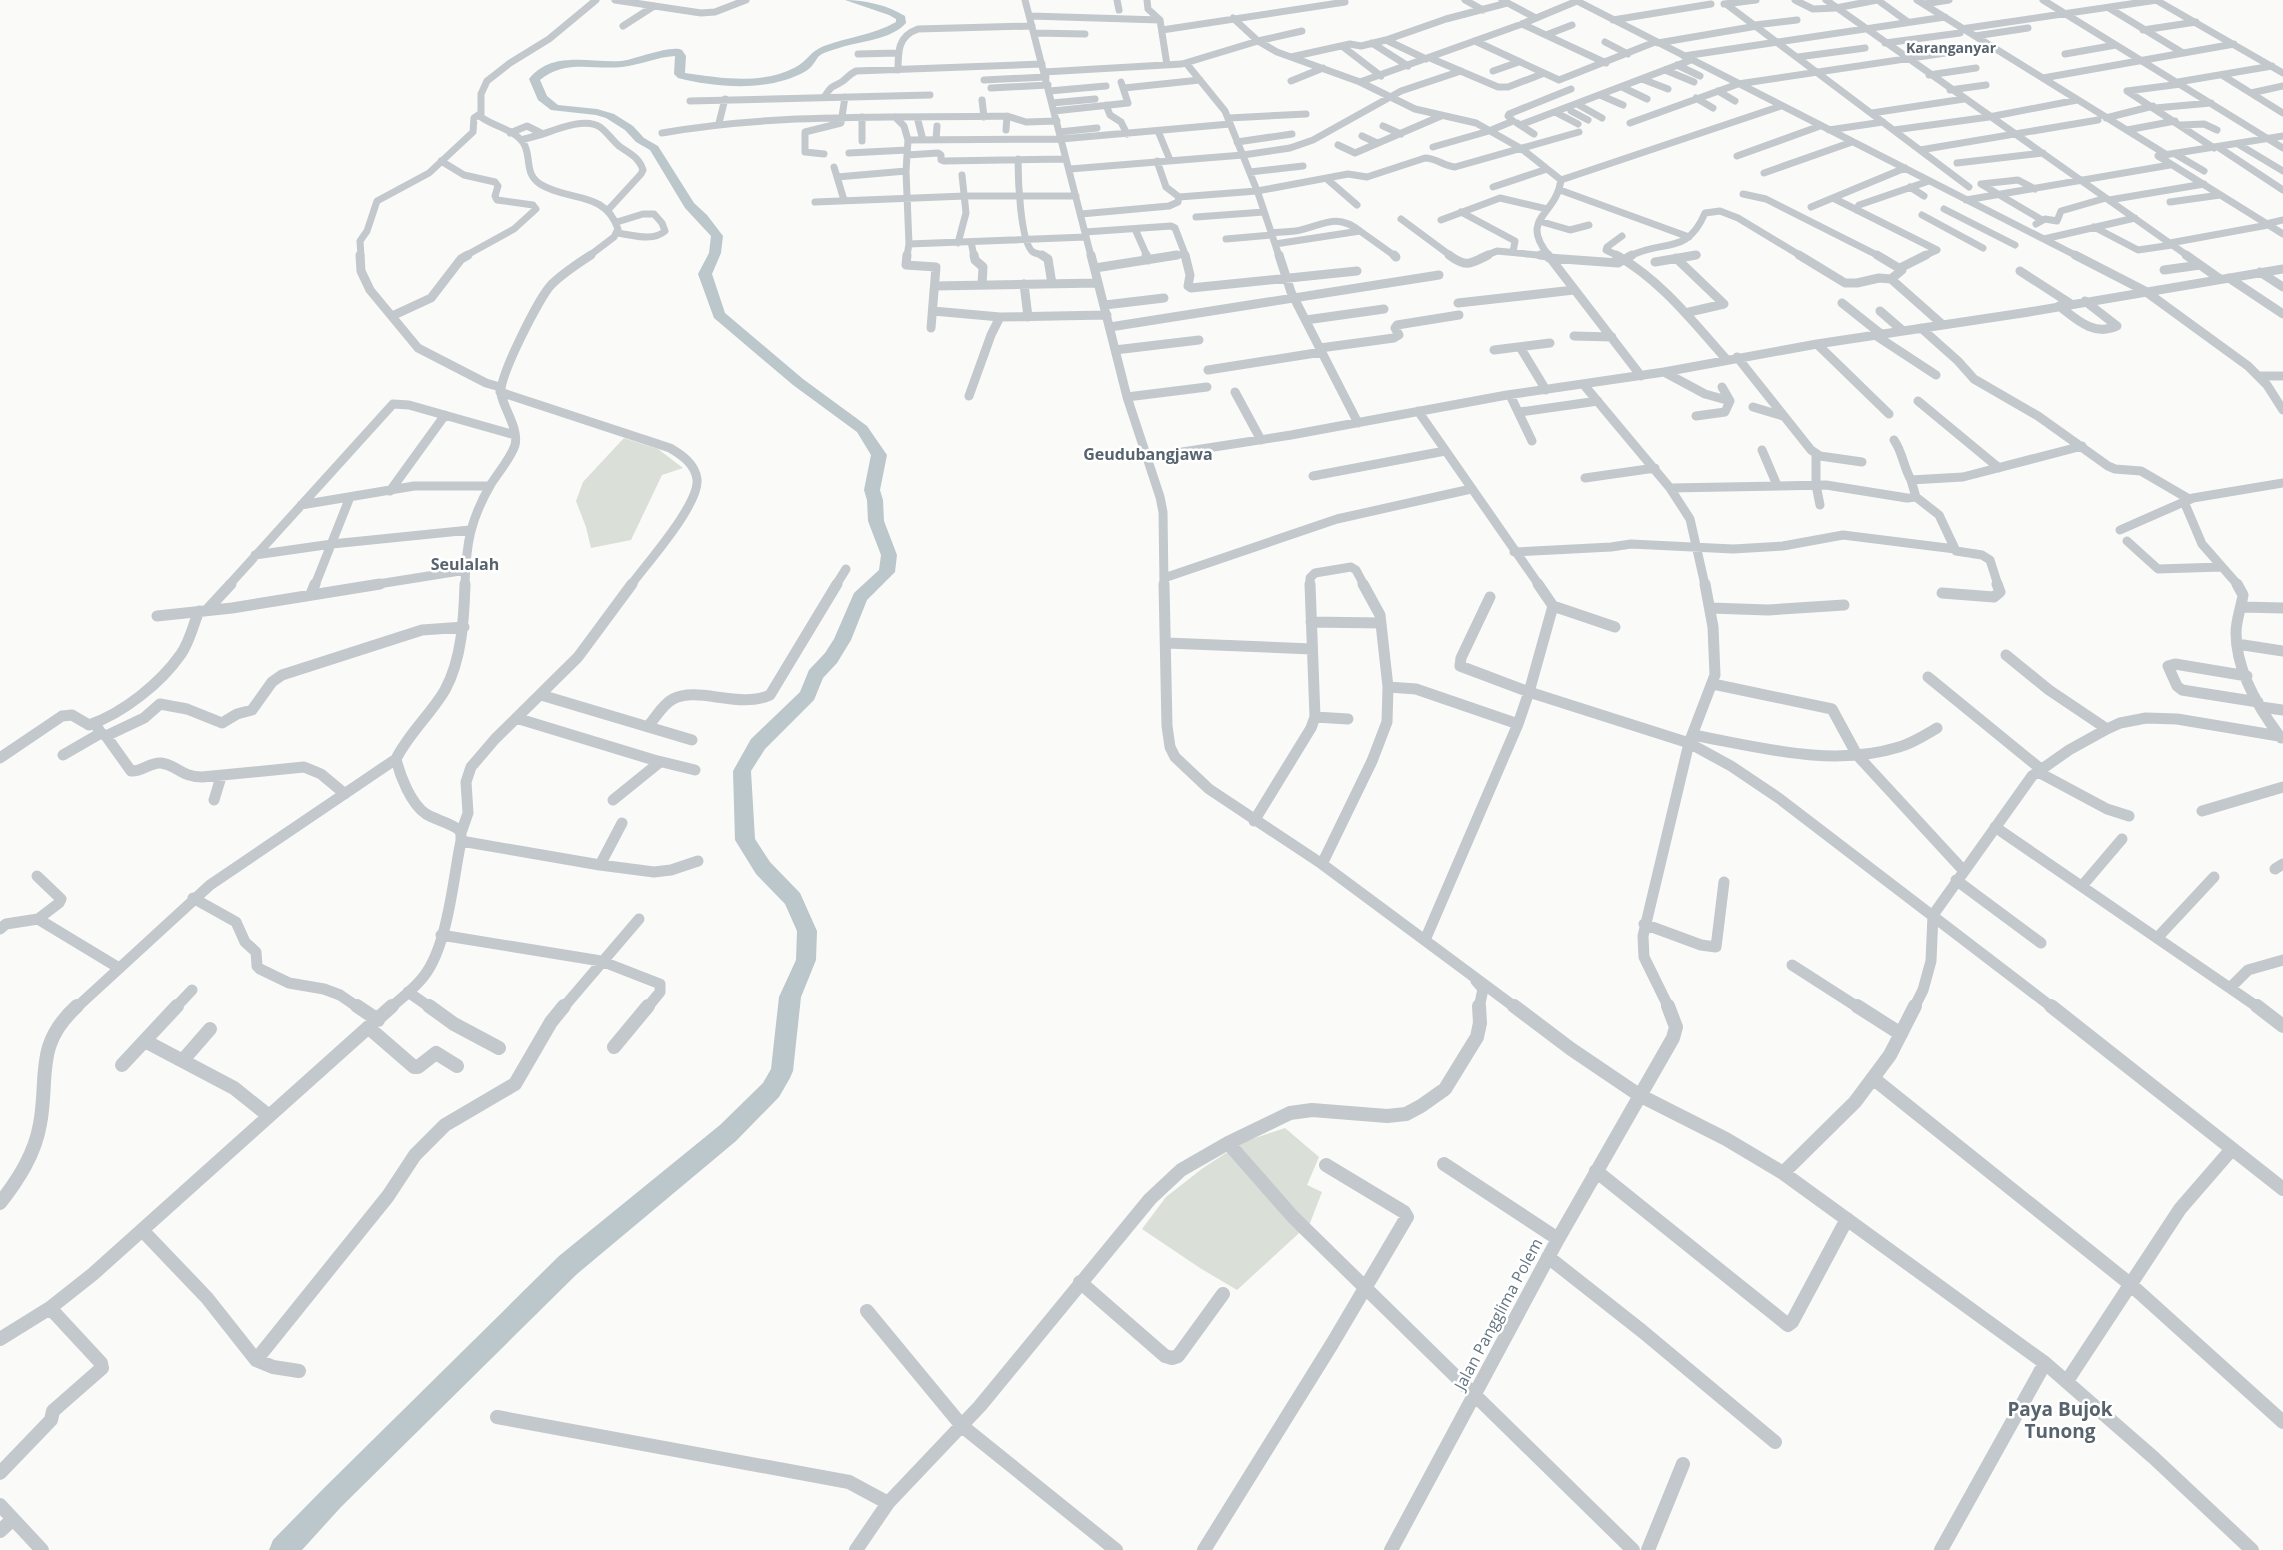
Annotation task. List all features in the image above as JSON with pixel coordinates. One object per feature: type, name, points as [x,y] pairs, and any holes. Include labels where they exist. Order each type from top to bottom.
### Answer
[{"type":"street","points":[[596,0],[543,44],[514,61],[485,84],[482,91],[480,114],[490,124],[521,140],[524,146],[529,173],[538,183],[594,201],[608,210],[617,228]]},
{"type":"street","points":[[615,0],[706,13],[746,0]]},
{"type":"street","points":[[1025,0],[1070,169],[1085,235],[1105,305],[1127,397],[1138,434],[1150,457],[1160,491],[1163,512],[1167,643],[1167,726],[1170,747],[1174,757],[1209,789],[1254,821],[1322,864],[1571,1050],[1639,1095],[1726,1138],[1783,1173],[2045,1363],[2154,1458],[2252,1550]]},
{"type":"street","points":[[1117,0],[1119,10]]},
{"type":"street","points":[[1156,0],[1147,0],[1148,9],[1158,16],[1160,20],[1167,65]]},
{"type":"street","points":[[1465,0],[1482,10]]},
{"type":"street","points":[[1360,82],[1522,24],[1577,1],[1591,0]]},
{"type":"street","points":[[1704,0],[1711,4]]},
{"type":"street","points":[[1613,20],[1711,4],[1756,0]]},
{"type":"street","points":[[1795,0],[1813,9],[1836,8],[1878,0],[1908,22]]},
{"type":"street","points":[[1826,0],[1950,90],[2043,153],[2200,265],[2283,314]]},
{"type":"street","points":[[1918,0],[1960,30],[2105,121],[2170,165],[2204,184],[2283,234]]},
{"type":"street","points":[[1924,4],[1950,0]]},
{"type":"street","points":[[2044,1],[2055,0]]},
{"type":"street","points":[[2104,0],[2143,30],[2183,52]]},
{"type":"street","points":[[1837,46],[2068,15],[2157,0],[2283,73]]},
{"type":"street","points":[[1291,57],[1342,46],[1372,44],[1505,1],[1536,18]]},
{"type":"street","points":[[1577,1],[1966,200],[2015,245]]},
{"type":"street","points":[[2044,1],[2283,148]]},
{"type":"street","points":[[1162,30],[1345,2]]},
{"type":"street","points":[[1726,4],[1969,187]]},
{"type":"street","points":[[624,26],[654,6]]},
{"type":"street","points":[[1030,16],[1160,20]]},
{"type":"street","points":[[1432,147],[1555,112],[1665,70],[1687,58],[1776,42],[1941,17]]},
{"type":"street","points":[[1233,18],[1258,40],[1277,52],[1360,82],[1423,112],[1476,123],[1522,149],[1561,180]]},
{"type":"street","points":[[1475,41],[1555,80],[1563,80],[1656,42],[1797,20]]},
{"type":"street","points":[[1975,36],[2031,30],[2018,22]]},
{"type":"street","points":[[2143,30],[2196,22]]},
{"type":"street","points":[[1522,24],[1606,63]]},
{"type":"street","points":[[1546,35],[1572,25]]},
{"type":"street","points":[[898,70],[897,53],[902,38],[907,33],[918,28],[1034,30],[1085,34]]},
{"type":"street","points":[[1960,30],[1975,36],[1987,47],[2043,78],[2073,101]]},
{"type":"street","points":[[991,88],[1046,78],[1186,63],[1258,40],[1302,32]]},
{"type":"street","points":[[2104,38],[2112,36]]},
{"type":"street","points":[[1386,40],[1498,88],[1504,88],[1542,74]]},
{"type":"street","points":[[1605,42],[1628,54]]},
{"type":"street","points":[[1372,44],[1408,66]]},
{"type":"street","points":[[2043,78],[2234,44]]},
{"type":"street","points":[[2064,54],[2116,45]]},
{"type":"street","points":[[1342,46],[1381,76]]},
{"type":"street","points":[[1630,123],[1738,84],[1987,47]]},
{"type":"street","points":[[1798,57],[1865,48]]},
{"type":"street","points":[[858,54],[897,53]]},
{"type":"street","points":[[1493,72],[1519,62]]},
{"type":"street","points":[[1186,63],[1225,110],[1250,172],[1294,299],[1358,423]]},
{"type":"street","points":[[1677,65],[1700,76]]},
{"type":"street","points":[[2272,66],[2127,91],[2283,190]]},
{"type":"street","points":[[1291,81],[1323,68]]},
{"type":"street","points":[[1929,75],[1976,68]]},
{"type":"street","points":[[825,96],[832,85],[843,81],[852,72],[898,70],[1046,78],[1106,86]]},
{"type":"street","points":[[1665,70],[1694,82]]},
{"type":"street","points":[[1070,169],[1243,155],[1304,144],[1414,85],[1437,80],[1461,71]]},
{"type":"street","points":[[2222,75],[2283,113]]},
{"type":"street","points":[[984,80],[1046,78]]},
{"type":"street","points":[[1642,79],[1668,89]]},
{"type":"street","points":[[1054,111],[1129,102],[1122,85],[1200,80]]},
{"type":"street","points":[[1632,83],[1656,95]]},
{"type":"street","points":[[1950,90],[1986,84]]},
{"type":"street","points":[[2251,93],[2283,86]]},
{"type":"street","points":[[1622,87],[1647,98]]},
{"type":"street","points":[[1534,134],[1516,123],[1508,116],[1509,114],[1571,89]]},
{"type":"street","points":[[1718,91],[1735,101]]},
{"type":"street","points":[[690,101],[825,96],[930,95]]},
{"type":"street","points":[[1600,95],[1623,106]]},
{"type":"street","points":[[824,154],[805,152],[805,132],[810,129],[838,125],[842,122],[841,116],[846,97]]},
{"type":"street","points":[[1052,102],[1112,98]]},
{"type":"street","points":[[1696,98],[1713,108]]},
{"type":"street","points":[[719,123],[725,99]]},
{"type":"street","points":[[1872,113],[1964,99]]},
{"type":"street","points":[[982,100],[984,117]]},
{"type":"street","points":[[1894,130],[1989,117],[2073,101]]},
{"type":"street","points":[[1920,150],[2105,121],[2154,107],[2211,103]]},
{"type":"street","points":[[1577,104],[1602,118]]},
{"type":"street","points":[[1106,105],[1110,115],[1121,122],[1127,134]]},
{"type":"street","points":[[1561,180],[1781,106]]},
{"type":"street","points":[[1565,108],[1588,120]]},
{"type":"street","points":[[1156,161],[1166,189],[1173,196],[1257,192],[1352,173],[1368,177],[1430,157],[1452,168],[1522,149],[1579,128],[1555,112]]},
{"type":"street","points":[[0,1339],[50,1308],[93,1274],[373,1024],[427,972],[438,949],[461,837],[468,813],[466,782],[471,768],[494,739],[578,657],[638,578],[696,495],[698,484],[696,474],[680,453],[500,390],[418,348],[370,290],[362,271],[360,241],[366,231],[377,202],[422,178],[473,132],[474,118],[480,114]]},
{"type":"street","points":[[662,133],[719,123],[862,116],[917,117],[972,128],[1060,135],[1127,134],[1229,121],[1306,114]]},
{"type":"street","points":[[1338,146],[1355,153],[1443,115]]},
{"type":"street","points":[[862,116],[862,141]]},
{"type":"street","points":[[1006,130],[1007,116]]},
{"type":"street","points":[[908,140],[936,140],[972,128],[984,117],[1007,116],[1026,122],[1057,121]]},
{"type":"street","points":[[895,117],[906,131],[908,140],[906,197],[909,244],[906,265],[936,267],[931,328]]},
{"type":"street","points":[[917,117],[923,140]]},
{"type":"street","points":[[2105,121],[2127,130],[2167,155]]},
{"type":"street","points":[[1829,130],[1883,122]]},
{"type":"street","points":[[2127,130],[2178,123],[2204,124],[2217,130]]},
{"type":"street","points":[[521,140],[568,125],[592,124],[599,126],[618,145],[640,160],[642,170],[641,174],[608,210]]},
{"type":"street","points":[[510,133],[527,126],[544,134]]},
{"type":"street","points":[[936,126],[936,140]]},
{"type":"street","points":[[1383,126],[1401,134]]},
{"type":"street","points":[[1736,156],[1820,126]]},
{"type":"street","points":[[1060,135],[1097,128]]},
{"type":"street","points":[[906,131],[921,130]]},
{"type":"street","points":[[1158,131],[1170,160]]},
{"type":"street","points":[[1238,142],[1292,134]]},
{"type":"street","points":[[1362,136],[1377,144]]},
{"type":"street","points":[[2158,156],[2282,137]]},
{"type":"street","points":[[1764,173],[1852,142]]},
{"type":"street","points":[[2238,144],[2283,171]]},
{"type":"street","points":[[849,153],[938,153],[941,155],[941,160],[944,161],[1066,159]]},
{"type":"street","points":[[1957,163],[2043,153]]},
{"type":"street","points":[[2175,154],[2204,171]]},
{"type":"street","points":[[1018,159],[1018,196],[1028,239],[1033,252],[1048,259],[1052,284]]},
{"type":"street","points":[[392,316],[434,296],[461,259],[514,229],[536,209],[533,205],[497,200],[495,196],[498,186],[495,182],[464,175],[441,161]]},
{"type":"street","points":[[1966,200],[2170,165]]},
{"type":"street","points":[[1250,172],[1303,166]]},
{"type":"street","points":[[834,167],[844,200]]},
{"type":"street","points":[[1811,207],[1905,168]]},
{"type":"street","points":[[1493,187],[1547,169]]},
{"type":"street","points":[[837,177],[906,171]]},
{"type":"street","points":[[958,243],[958,233],[964,223],[965,196],[962,175]]},
{"type":"street","points":[[1327,179],[1357,205]]},
{"type":"street","points":[[1561,180],[1557,198],[1539,221],[1537,238],[1548,257],[1641,376]]},
{"type":"street","points":[[1951,192],[1981,184],[2018,180],[2035,189]]},
{"type":"street","points":[[1856,210],[1856,207],[1859,205],[1929,181]]},
{"type":"street","points":[[1981,184],[2042,220]]},
{"type":"street","points":[[2025,229],[2046,219],[2057,221],[2061,210],[2108,199],[2204,184]]},
{"type":"street","points":[[1910,187],[1924,196]]},
{"type":"street","points":[[1560,190],[1689,238]]},
{"type":"street","points":[[1744,194],[1766,199],[1900,268]]},
{"type":"street","points":[[2170,202],[2220,195]]},
{"type":"street","points":[[815,202],[906,197],[1076,196]]},
{"type":"street","points":[[1081,214],[1169,206],[1178,202],[1179,197]]},
{"type":"street","points":[[1441,220],[1500,198],[1547,209]]},
{"type":"street","points":[[1833,198],[1937,250],[1900,268]]},
{"type":"street","points":[[1944,209],[1990,222],[2025,229],[2145,291],[2248,366],[2280,399],[2283,410]]},
{"type":"street","points":[[1401,219],[1460,264],[1469,264],[1493,252],[1513,252],[1611,264],[1627,260],[1642,250],[1672,245],[1689,238],[1698,230],[1706,213],[1720,211],[1738,218],[1845,283],[1856,284],[1880,276],[1891,278],[1943,325]]},
{"type":"street","points":[[1196,217],[1264,212]]},
{"type":"street","points":[[1461,212],[1515,241],[1513,252]]},
{"type":"street","points":[[0,1203],[20,1175],[39,1130],[42,1114],[42,1071],[49,1044],[54,1032],[72,1011],[193,898],[396,759],[402,747],[445,690],[451,676],[464,627],[466,570],[470,530],[490,486],[515,445],[515,435],[500,390],[512,356],[544,294],[557,279],[604,247],[617,228],[643,214],[654,214],[662,223],[665,231],[661,236],[654,236],[617,228]]},
{"type":"street","points":[[1922,215],[1983,248]]},
{"type":"street","points":[[2044,239],[2134,218]]},
{"type":"street","points":[[2094,227],[2138,250],[2283,220]]},
{"type":"street","points":[[1226,238],[1297,231],[1319,223],[1339,221],[1350,223],[1396,258]]},
{"type":"street","points":[[1539,221],[1571,231],[1579,231],[1589,225]]},
{"type":"street","points":[[1959,235],[1990,222]]},
{"type":"street","points":[[909,244],[1028,239],[1174,227],[1185,254],[1190,275],[1188,286],[1191,288],[1357,271]]},
{"type":"street","points":[[1135,229],[1148,260]]},
{"type":"street","points":[[1275,244],[1360,231]]},
{"type":"street","points":[[1622,236],[1606,249],[1638,267],[1732,359],[1816,454],[1862,462]]},
{"type":"street","points":[[971,242],[975,260],[983,267],[982,285]]},
{"type":"street","points":[[1095,268],[1185,254]]},
{"type":"street","points":[[1656,262],[1697,255]]},
{"type":"street","points":[[1676,258],[1724,304],[1685,313]]},
{"type":"street","points":[[2164,270],[2200,265]]},
{"type":"street","points":[[1891,278],[1901,273],[1900,268]]},
{"type":"street","points":[[1150,457],[1261,440],[1510,395],[1641,376],[1817,344],[2283,269]]},
{"type":"street","points":[[2020,271],[2071,304]]},
{"type":"street","points":[[2260,272],[2283,287]]},
{"type":"street","points":[[1110,327],[1439,275]]},
{"type":"street","points":[[935,286],[1098,283]]},
{"type":"street","points":[[1024,284],[1028,317]]},
{"type":"street","points":[[1458,304],[1574,290]]},
{"type":"street","points":[[1105,305],[1164,298]]},
{"type":"street","points":[[2059,306],[2094,329],[2103,331],[2117,326],[2085,301]]},
{"type":"street","points":[[1842,303],[1878,335],[1936,374]]},
{"type":"street","points":[[1306,320],[1384,309]]},
{"type":"street","points":[[933,310],[1000,317],[1107,315]]},
{"type":"street","points":[[1880,311],[1903,331]]},
{"type":"street","points":[[1208,370],[1394,338],[1399,336],[1395,328],[1397,325],[1459,315]]},
{"type":"street","points":[[969,396],[991,335],[1000,317]]},
{"type":"street","points":[[1921,328],[1958,361],[1974,379],[2038,416],[2111,467],[2141,471],[2187,500]]},
{"type":"street","points":[[1574,336],[1612,337]]},
{"type":"street","points":[[1115,350],[1199,340]]},
{"type":"street","points":[[1494,350],[1550,343]]},
{"type":"street","points":[[1817,344],[1889,414]]},
{"type":"street","points":[[1520,347],[1546,390]]},
{"type":"street","points":[[1664,372],[1705,394],[1730,401]]},
{"type":"street","points":[[2259,376],[2283,376]]},
{"type":"street","points":[[1584,385],[1655,468],[1690,519],[1698,548],[1713,627],[1715,675],[1713,684],[1691,739],[1644,924],[1701,945],[1716,948],[1724,882]]},
{"type":"street","points":[[1127,397],[1207,387]]},
{"type":"street","points":[[1722,387],[1730,401]]},
{"type":"street","points":[[1235,392],[1261,440]]},
{"type":"street","points":[[1510,395],[1520,412],[1532,441]]},
{"type":"street","points":[[1918,400],[1999,468]]},
{"type":"street","points":[[1520,412],[1598,401]]},
{"type":"street","points":[[1696,416],[1722,414],[1730,401]]},
{"type":"street","points":[[63,755],[100,731],[177,659],[203,610],[393,404],[409,405],[515,435]]},
{"type":"street","points":[[1753,407],[1782,416]]},
{"type":"street","points":[[1418,411],[1553,606],[1615,628]]},
{"type":"street","points":[[390,491],[445,415]]},
{"type":"street","points":[[1894,440],[1902,452],[1903,466],[1911,480],[1916,496],[1940,515],[1955,549],[1960,553],[1988,558],[2000,592],[1994,597],[1942,593]]},
{"type":"street","points":[[1911,480],[1963,477],[2082,446]]},
{"type":"street","points":[[1762,450],[1777,485]]},
{"type":"street","points":[[1313,476],[1445,451]]},
{"type":"street","points":[[1816,454],[1816,485],[1820,505]]},
{"type":"street","points":[[1585,478],[1655,468]]},
{"type":"street","points":[[2120,530],[2187,500],[2283,483]]},
{"type":"street","points":[[1670,488],[1816,485],[1846,487],[1907,498],[1916,496]]},
{"type":"street","points":[[300,505],[414,486],[490,486]]},
{"type":"street","points":[[1164,578],[1336,519],[1471,489]]},
{"type":"street","points":[[312,594],[350,497]]},
{"type":"street","points":[[2187,500],[2187,510],[2202,544],[2241,589],[2243,595],[2242,607],[2236,628],[2238,644],[2247,676],[2260,705],[2281,738]]},
{"type":"street","points":[[255,555],[332,544],[470,530]]},
{"type":"street","points":[[1514,552],[1617,547],[1631,544],[1698,548],[1783,546],[1843,535],[1955,549]]},
{"type":"street","points":[[2127,541],[2158,569],[2222,567]]},
{"type":"street","points":[[1254,821],[1311,728],[1315,716],[1311,622],[1312,575],[1348,567],[1356,570],[1377,608],[1381,623],[1388,687],[1388,713],[1384,734],[1322,864]]},
{"type":"street","points":[[649,725],[675,698],[686,696],[754,700],[766,698],[770,695],[846,568]]},
{"type":"street","points":[[157,616],[466,570]]},
{"type":"street","points":[[1490,597],[1461,658],[1460,666],[1529,692],[1691,739],[1786,751],[1857,755],[1898,748],[1937,728]]},
{"type":"street","points":[[1710,608],[1768,610],[1844,605]]},
{"type":"street","points":[[1425,940],[1518,724],[1553,606]]},
{"type":"street","points":[[2242,607],[2283,608]]},
{"type":"street","points":[[1311,622],[1381,623]]},
{"type":"street","points":[[100,731],[144,718],[160,704],[187,708],[222,723],[236,715],[252,710],[268,686],[282,675],[361,652],[412,632],[464,627]]},
{"type":"street","points":[[1167,643],[1312,650]]},
{"type":"street","points":[[2238,644],[2283,651]]},
{"type":"street","points":[[2006,655],[2049,690],[2107,729]]},
{"type":"street","points":[[2247,676],[2175,664],[2168,666],[2177,686],[2182,690],[2283,710]]},
{"type":"street","points":[[1928,677],[2040,771],[2050,782],[2070,788],[2117,814],[2129,816]]},
{"type":"street","points":[[1713,684],[1832,709],[1857,755],[1960,875],[2041,943]]},
{"type":"street","points":[[1388,687],[1416,689],[1518,724]]},
{"type":"street","points":[[541,695],[649,725],[692,740]]},
{"type":"street","points":[[0,758],[62,716],[72,715],[100,731],[131,771],[135,772],[160,763],[169,765],[183,776],[221,777],[301,767],[329,780],[345,794]]},
{"type":"street","points":[[1315,716],[1348,718]]},
{"type":"street","points":[[1783,1173],[1855,1102],[1874,1079],[1901,1034],[1923,990],[1931,961],[1933,915],[2024,784],[2069,750],[2120,723],[2158,717],[2281,738]]},
{"type":"street","points":[[516,718],[660,762],[695,770]]},
{"type":"street","points":[[1691,739],[1780,799],[1933,915],[2144,1078],[2283,1190]]},
{"type":"street","points":[[396,759],[399,771],[419,808],[425,813],[453,826],[461,837],[600,865],[654,872],[671,870],[698,862]]},
{"type":"street","points":[[613,800],[660,762]]},
{"type":"street","points":[[214,800],[221,777]]},
{"type":"street","points":[[2202,811],[2283,787]]},
{"type":"street","points":[[600,865],[622,823]]},
{"type":"street","points":[[1995,827],[2231,987],[2283,1026]]},
{"type":"street","points":[[2082,886],[2122,839]]},
{"type":"street","points":[[2,925],[38,919],[59,903],[61,899],[37,876]]},
{"type":"street","points":[[2158,937],[2214,877]]},
{"type":"street","points":[[193,898],[236,922],[245,942],[256,952],[257,966],[260,969],[288,983],[324,989],[340,995],[373,1024],[414,1067],[418,1067],[436,1053],[457,1066]]},
{"type":"street","points":[[38,919],[119,968]]},
{"type":"street","points":[[256,1360],[382,1204],[415,1155],[429,1139],[445,1125],[515,1084],[551,1022],[601,961],[639,919]]},
{"type":"street","name":"Jalan Pangglima Polem","points":[[1391,1550],[1548,1257],[1673,1038],[1676,1027],[1670,1008],[1644,957],[1644,924]]},
{"type":"street","points":[[441,935],[601,961],[658,983],[662,989],[614,1047]]},
{"type":"street","points":[[2231,987],[2248,970],[2283,960]]},
{"type":"street","points":[[1792,965],[1901,1034]]},
{"type":"street","points":[[856,1550],[888,1503],[923,1464],[962,1426],[1150,1199],[1181,1170],[1228,1143],[1290,1113],[1302,1110],[1388,1116],[1406,1114],[1422,1106],[1445,1089],[1477,1037],[1480,1022],[1478,1012],[1483,989],[1466,970]]},
{"type":"street","points":[[122,1065],[192,990]]},
{"type":"street","points":[[408,992],[454,1024],[499,1048]]},
{"type":"street","points":[[183,1060],[210,1029]]},
{"type":"street","points":[[145,1041],[234,1088],[269,1116]]},
{"type":"street","points":[[1874,1079],[2130,1284],[2283,1422]]},
{"type":"street","points":[[1228,1143],[1293,1217],[1633,1550]]},
{"type":"street","points":[[2066,1381],[2180,1209],[2232,1149]]},
{"type":"street","points":[[1204,1550],[1366,1288],[1407,1217],[1404,1212],[1326,1164]]},
{"type":"street","points":[[1444,1164],[1558,1239]]},
{"type":"street","points":[[1596,1171],[1788,1325],[1792,1322],[1847,1219]]},
{"type":"street","points":[[142,1230],[207,1298],[256,1360],[273,1367],[299,1371]]},
{"type":"street","points":[[1548,1257],[1642,1331],[1775,1442]]},
{"type":"street","points":[[1080,1282],[1165,1356],[1172,1358],[1178,1356],[1224,1294]]},
{"type":"street","points":[[0,1473],[51,1420],[53,1411],[102,1368],[101,1364],[50,1308]]},
{"type":"street","points":[[867,1310],[962,1426],[1116,1550]]},
{"type":"street","points":[[1941,1550],[2045,1363]]},
{"type":"street","points":[[497,1417],[849,1482],[888,1503]]},
{"type":"street","points":[[1648,1550],[1683,1464]]},
{"type":"street","points":[[0,1505],[6,1525],[42,1550]]},
{"type":"shaded area","points":[[624,438],[658,449],[683,468],[662,475],[631,540],[591,548],[586,527],[576,501],[583,482]]},
{"type":"shaded area","points":[[1285,1128],[1319,1157],[1307,1185],[1322,1192],[1310,1223],[1237,1290],[1142,1229],[1166,1197],[1203,1168],[1243,1142]]},
{"type":"waterway","points":[[283,1550],[332,1498],[568,1265],[728,1133],[771,1090],[782,1071],[790,997],[806,960],[807,931],[793,899],[763,868],[745,840],[742,771],[758,744],[808,695],[815,675],[831,658],[842,640],[860,597],[887,572],[889,555],[876,521],[875,500],[872,490],[879,455],[862,429],[798,382],[719,315],[705,274],[715,253],[717,236],[703,218],[689,205],[654,148],[640,140],[629,128],[610,116],[597,112],[555,108],[542,98],[534,79],[544,71],[564,63],[621,64],[658,54],[678,52],[681,56],[679,74],[682,76],[736,82],[781,77],[803,68],[811,62],[815,54],[825,49],[870,37],[901,23],[901,18],[893,13],[850,0]]},
{"type":"district","name":"Karanganyar","points":[[1951,48]]},
{"type":"district","name":"Geudubangjawa","points":[[1148,454]]},
{"type":"district","name":"Seulalah","points":[[465,564]]},
{"type":"district","name":"Paya Bujok Tunong","points":[[2060,1420]]}]
